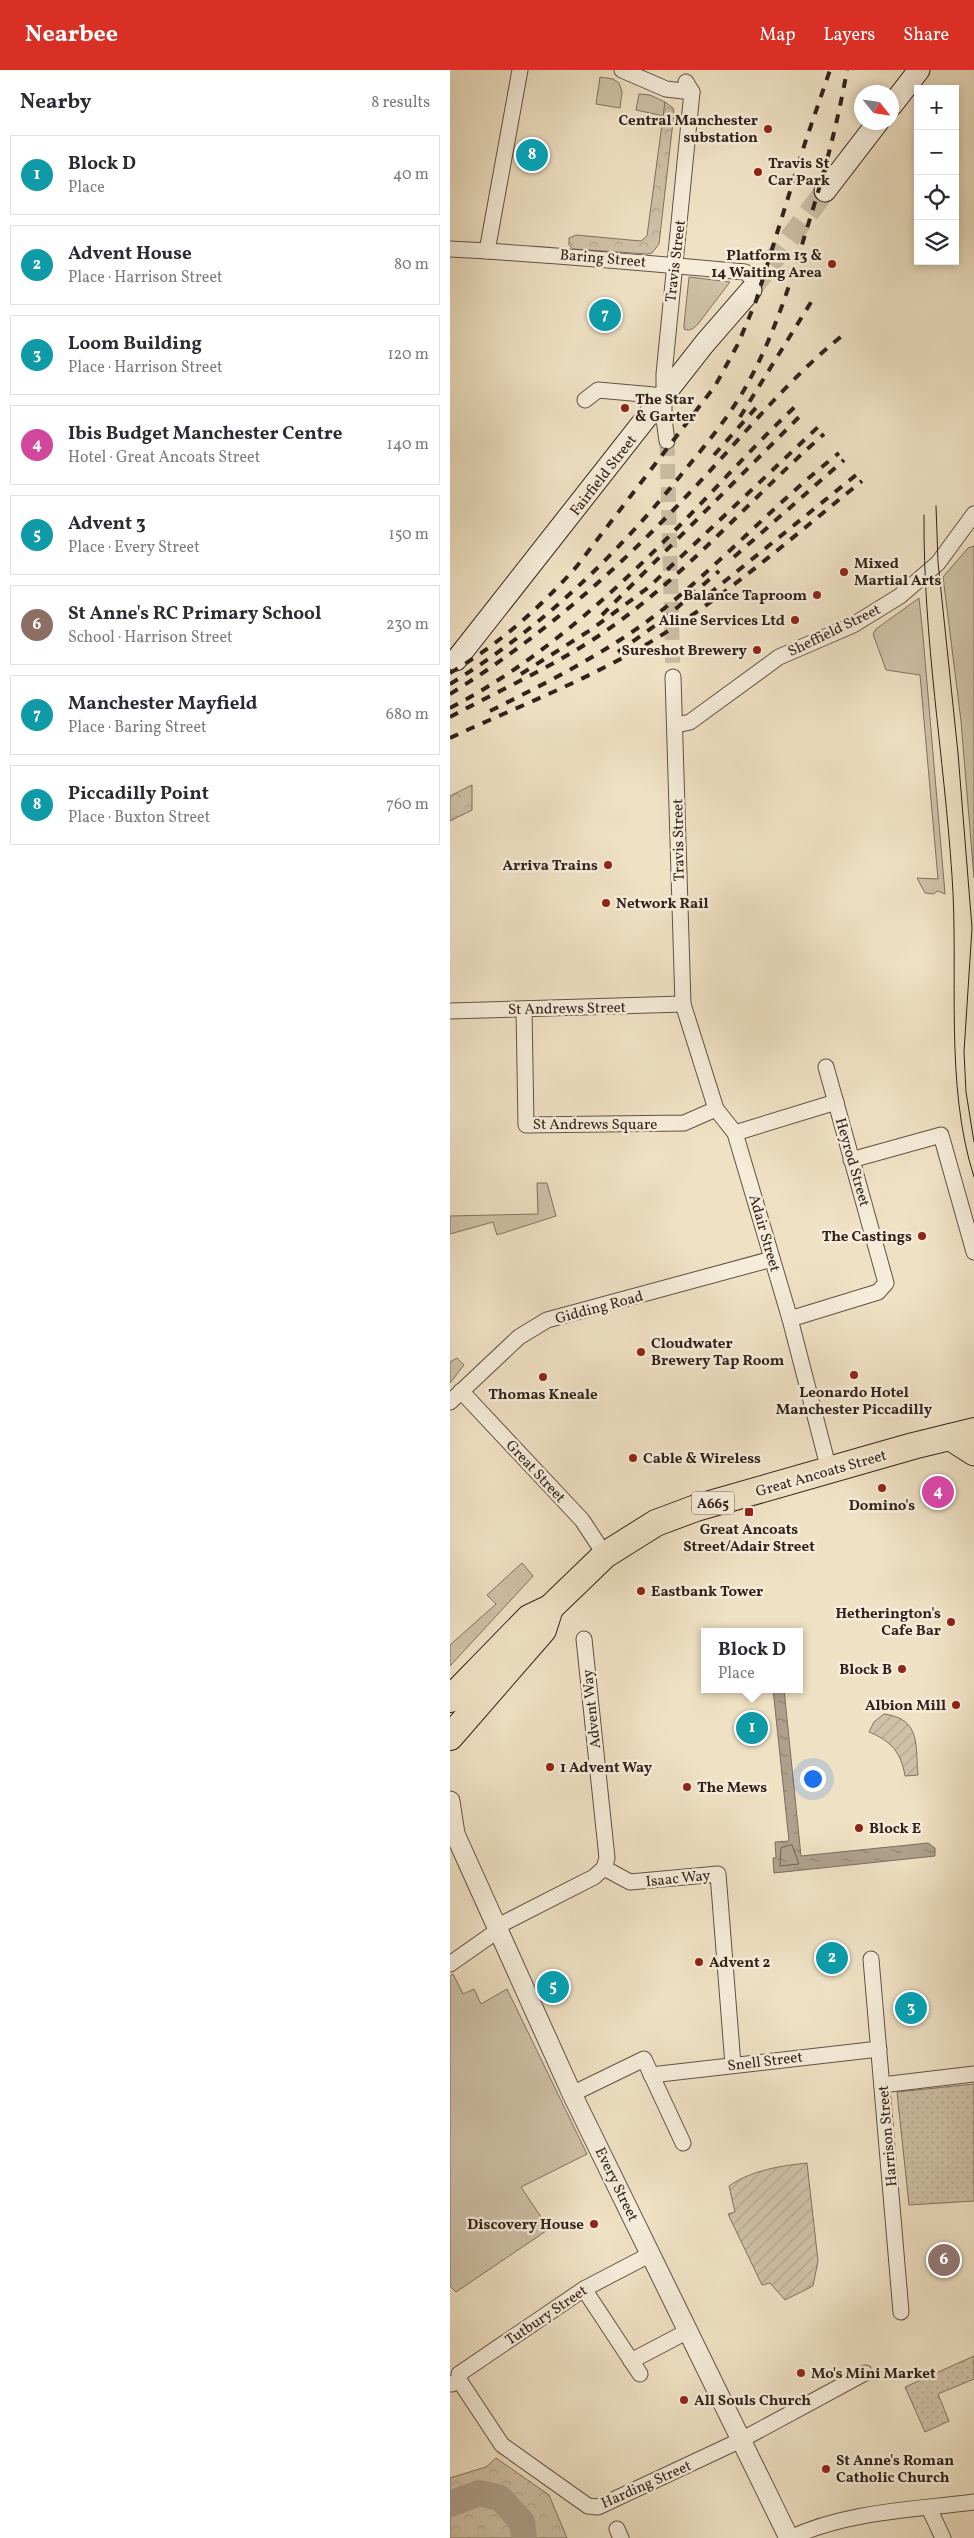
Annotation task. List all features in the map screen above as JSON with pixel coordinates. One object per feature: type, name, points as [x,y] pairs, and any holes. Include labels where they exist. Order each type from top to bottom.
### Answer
[{"type":"highway","name":"Great Ancoats Street","points":[[450,1699],[529,1618],[550,1608],[605,1555],[656,1523],[696,1508],[974,1431]]},
{"type":"highway","name":"Great Ancoats Street","points":[[450,1737],[543,1630],[550,1608]]},
{"type":"main road","points":[[899,96],[919,70]]},
{"type":"main road","points":[[825,191],[872,130]]},
{"type":"main road","name":"Fairfield Street","points":[[453,657],[470,644],[752,284]]},
{"type":"main road","points":[[949,1437],[974,1453]]},
{"type":"street","points":[[488,251],[520,70]]},
{"type":"street","name":"Travis Street","points":[[622,70],[666,89],[689,87],[678,254],[673,264],[664,374],[664,419],[667,441]]},
{"type":"street","name":"Baring Street","points":[[450,249],[673,264],[745,272],[752,284]]},
{"type":"street","points":[[585,400],[598,390],[665,396]]},
{"type":"street","name":"Sheffield Street","points":[[676,725],[690,722],[779,657],[853,625],[900,596],[938,563],[973,518]]},
{"type":"street","name":"Travis Street","points":[[674,677],[683,1004]]},
{"type":"street","name":"St Andrews Street","points":[[450,1011],[683,1004]]},
{"type":"street","name":"Adair Street","points":[[683,1004],[716,1109],[735,1133],[790,1319],[829,1470]]},
{"type":"street","name":"St Andrews Square","points":[[524,1008],[526,1125],[684,1123],[716,1109]]},
{"type":"street","name":"Heyrod Street","points":[[790,1319],[878,1292],[885,1287],[886,1278],[826,1067]]},
{"type":"street","points":[[735,1133],[836,1102]]},
{"type":"street","points":[[851,1160],[941,1135],[974,1252]]},
{"type":"street","name":"Gidding Road","points":[[455,1396],[519,1337],[548,1320],[772,1258]]},
{"type":"street","name":"Great Street","points":[[455,1396],[576,1514],[605,1555]]},
{"type":"street","name":"Advent Way","points":[[584,1639],[607,1858],[604,1868]]},
{"type":"street","name":"Every Street","points":[[450,1801],[453,1832],[496,1929],[572,2094],[789,2538]]},
{"type":"street","points":[[450,1964],[496,1929],[594,1877],[604,1868]]},
{"type":"street","name":"Isaac Way","points":[[604,1868],[630,1882],[718,1874],[733,2065]]},
{"type":"street","name":"Harrison Street","points":[[870,1959],[902,2312]]},
{"type":"street","name":"Snell Street","points":[[651,2076],[879,2049]]},
{"type":"street","points":[[572,2094],[644,2059],[683,2143]]},
{"type":"street","points":[[882,2085],[974,2074]]},
{"type":"street","name":"Tutbury Street","points":[[454,2383],[459,2374],[584,2289],[651,2254]]},
{"type":"street","points":[[584,2289],[635,2368],[688,2331]]},
{"type":"street","name":"Harding Street","points":[[454,2383],[502,2446],[588,2506],[598,2507],[741,2440],[865,2372]]},
{"type":"street","points":[[789,2538],[816,2526],[850,2518],[974,2502]]},
{"type":"street","points":[[929,2508],[943,2538]]},
{"type":"green space","points":[[600,77],[613,79],[619,83],[622,92],[620,108],[596,104]]},
{"type":"green space","points":[[639,94],[650,95],[665,102],[664,116],[636,110]]},
{"type":"green space","points":[[665,102],[673,108],[674,113],[659,244],[652,253],[647,254],[573,249],[569,245],[569,238],[576,235],[641,241],[647,236]]},
{"type":"green space","points":[[689,277],[730,282],[698,324],[688,330],[684,329],[684,325]]},
{"type":"green space","points":[[974,546],[974,878],[961,721],[943,577],[968,548]]},
{"type":"green space","points":[[919,598],[945,894],[938,891],[933,894],[925,893],[917,878],[938,879],[920,675],[886,670],[873,634],[876,629]]},
{"type":"green space","points":[[472,785],[472,810],[450,821],[450,796]]},
{"type":"green space","points":[[537,1183],[547,1183],[556,1216],[497,1235],[493,1222],[450,1234],[450,1216],[538,1214]]},
{"type":"green space","points":[[457,1358],[464,1365],[450,1383],[450,1362]]},
{"type":"green space","points":[[522,1563],[533,1576],[450,1666],[450,1645],[496,1604],[487,1595]]},
{"type":"green space","points":[[884,1714],[896,1717],[911,1728],[916,1744],[918,1775],[905,1776],[901,1760],[894,1748],[877,1735],[869,1732],[874,1722]]},
{"type":"green space","points":[[453,1974],[463,1994],[474,1989],[481,2004],[507,1989],[587,2154],[521,2187],[549,2229],[456,2292],[450,2286],[450,1976]]},
{"type":"green space","points":[[974,2084],[974,2201],[909,2205],[897,2092]]},
{"type":"green space","points":[[807,2163],[818,2261],[813,2286],[785,2300],[770,2283],[762,2285],[728,2214],[735,2212],[729,2186],[757,2172]]},
{"type":"green space","points":[[974,2356],[974,2379],[938,2394],[949,2421],[925,2432],[905,2387]]},
{"type":"green space","points":[[496,2458],[549,2495],[567,2538],[450,2538],[450,2478],[486,2467]]},
{"type":"water","points":[[773,1693],[784,1693],[801,1856],[928,1843],[935,1848],[935,1856],[774,1873],[773,1858],[776,1858],[775,1842],[789,1841]]},
{"type":"waterway","points":[[450,2504],[479,2493],[500,2498],[522,2522],[524,2538]]},
{"type":"tunnel","points":[[751,290],[825,191]]},
{"type":"tunnel","points":[[667,441],[673,677]]},
{"type":"tram line","points":[[936,506],[938,562],[958,753],[972,928],[964,1052],[966,1092],[974,1142]]},
{"type":"tram line","points":[[924,515],[930,651],[952,876],[956,1066],[959,1104],[965,1141],[974,1177]]},
{"type":"railway","points":[[450,673],[502,638],[563,582],[715,386],[738,344],[756,301],[805,143],[830,70]]},
{"type":"railway","points":[[450,684],[516,639],[577,588],[633,531],[659,501],[711,438],[735,404],[759,362],[789,284],[825,167],[847,70]]},
{"type":"railway","points":[[740,417],[813,299]]},
{"type":"railway","points":[[450,694],[517,649],[580,599],[610,572],[668,516],[784,389],[843,335]]},
{"type":"railway","points":[[714,455],[762,401]]},
{"type":"railway","points":[[450,708],[483,690],[515,669],[604,599],[659,547],[755,446],[799,403]]},
{"type":"railway","points":[[602,615],[805,411]]},
{"type":"railway","points":[[521,674],[592,629],[649,587],[818,427]]},
{"type":"railway","points":[[450,717],[563,658],[600,635],[630,613],[688,564],[824,434]]},
{"type":"railway","points":[[490,711],[581,664],[645,623],[710,569],[795,490],[839,453]]},
{"type":"railway","points":[[734,557],[844,460]]},
{"type":"railway","points":[[709,594],[856,475]]},
{"type":"railway","points":[[450,738],[586,677],[674,627],[738,581],[862,481]]},
{"type":"railway","points":[[618,652],[664,619],[719,571]]},
{"type":"place","name":"Central Manchester substation","points":[[768,129]]},
{"type":"place","name":"Piccadilly Point","points":[[532,155]]},
{"type":"place","name":"Travis St Car Park","points":[[758,172]]},
{"type":"place","name":"Platform 13 & 14 Waiting Area","points":[[832,264]]},
{"type":"place","name":"Manchester Mayfield","points":[[605,315]]},
{"type":"place","name":"The Star & Garter","points":[[625,408]]},
{"type":"place","name":"Mixed Martial Arts","points":[[844,572]]},
{"type":"place","name":"Balance Taproom","points":[[817,595]]},
{"type":"place","name":"Aline Services Ltd","points":[[795,620]]},
{"type":"place","name":"Sureshot Brewery","points":[[757,650]]},
{"type":"place","name":"Arriva Trains","points":[[608,865]]},
{"type":"place","name":"Network Rail","points":[[606,903]]},
{"type":"place","name":"The Castings","points":[[922,1236]]},
{"type":"place","name":"Cloudwater Brewery Tap Room","points":[[641,1352]]},
{"type":"place","name":"Leonardo Hotel Manchester Piccadilly","points":[[854,1375]]},
{"type":"place","name":"Thomas Kneale","points":[[543,1377]]},
{"type":"place","name":"Cable & Wireless","points":[[633,1458]]},
{"type":"place","name":"Domino's","points":[[882,1488]]},
{"type":"place","name":"Ibis Budget Manchester Centre","points":[[938,1492]]},
{"type":"place","name":"Great Ancoats Street/Adair Street","points":[[749,1512]]},
{"type":"place","name":"Eastbank Tower","points":[[641,1591]]},
{"type":"place","name":"Hetherington's Cafe Bar","points":[[951,1622]]},
{"type":"place","name":"Block B","points":[[902,1669]]},
{"type":"place","name":"Albion Mill","points":[[956,1705]]},
{"type":"place","name":"Block D","points":[[752,1728]]},
{"type":"place","name":"1 Advent Way","points":[[550,1767]]},
{"type":"place","name":"The Mews","points":[[687,1787]]},
{"type":"place","name":"Block E","points":[[859,1828]]},
{"type":"place","name":"Advent House","points":[[832,1958]]},
{"type":"place","name":"Advent 2","points":[[699,1962]]},
{"type":"place","name":"Advent 3","points":[[553,1987]]},
{"type":"place","name":"Loom Building","points":[[911,2008]]},
{"type":"place","name":"Discovery House","points":[[594,2224]]},
{"type":"place","name":"St Anne's RC Primary School","points":[[944,2260]]},
{"type":"place","name":"Mo's Mini Market","points":[[801,2373]]},
{"type":"place","name":"All Souls Church","points":[[684,2400]]},
{"type":"place","name":"St Anne's Roman Catholic Church","points":[[826,2469]]}]
